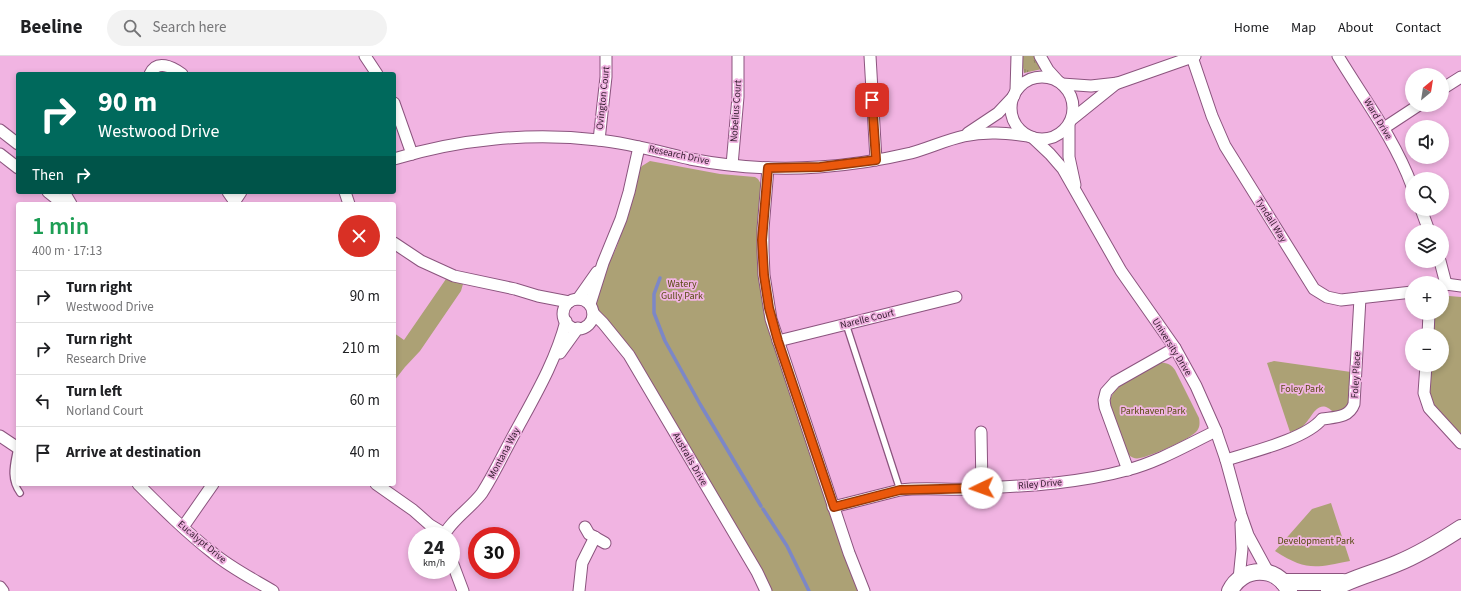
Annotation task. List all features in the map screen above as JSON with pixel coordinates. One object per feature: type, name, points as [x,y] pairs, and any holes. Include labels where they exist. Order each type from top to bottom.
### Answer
[{"type":"street","points":[[365,56],[376,72]]},
{"type":"street","name":"Ovington Court","points":[[599,140],[606,77],[606,56]]},
{"type":"street","name":"Nobelius Court","points":[[732,165],[738,96],[738,56]]},
{"type":"street","points":[[870,56],[876,160]]},
{"type":"street","points":[[1017,56],[1015,94],[1011,104],[1013,119],[1016,126],[1030,137],[1050,139],[1061,134],[1070,122],[1118,83]]},
{"type":"street","points":[[1040,56],[1048,70],[1067,90],[1071,97],[1073,104],[1070,122]]},
{"type":"street","name":"Ward Drive","points":[[1338,56],[1384,128],[1407,172]]},
{"type":"street","points":[[1015,94],[1026,82],[1039,77],[1046,77],[1061,83],[1091,86],[1118,83],[1193,57]]},
{"type":"street","name":"Tyndall Way","points":[[1193,57],[1212,116],[1225,146],[1314,289],[1327,298],[1340,300],[1405,293]]},
{"type":"street","points":[[151,72],[152,69],[161,65],[172,67],[179,72]]},
{"type":"street","points":[[1449,85],[1461,77]]},
{"type":"street","name":"Research Drive","points":[[963,136],[994,116],[1005,107],[1015,94]]},
{"type":"street","points":[[396,109],[412,154]]},
{"type":"street","points":[[1384,128],[1408,112]]},
{"type":"street","name":"University Drive","points":[[1070,122],[1069,157],[1076,191]]},
{"type":"street","points":[[0,130],[16,142]]},
{"type":"street","name":"Research Drive","points":[[396,158],[444,146],[490,140],[546,137],[599,140],[639,147],[691,159],[732,165],[768,168],[820,167],[876,160],[913,152],[963,136],[991,132],[1030,137]]},
{"type":"street","name":"University Drive","points":[[1030,137],[1058,162],[1122,271],[1175,348],[1196,386],[1216,431],[1226,460],[1240,515],[1248,535],[1268,572]]},
{"type":"street","points":[[538,296],[565,318],[571,326],[582,327],[591,321],[591,308],[604,263],[629,192],[639,147]]},
{"type":"street","points":[[0,154],[16,166]]},
{"type":"street","points":[[768,168],[762,229],[763,263],[771,319],[849,553],[864,591]]},
{"type":"street","points":[[50,194],[60,202]]},
{"type":"street","points":[[396,244],[421,261],[454,276],[538,296],[585,300],[591,308]]},
{"type":"street","points":[[565,318],[565,307],[574,300],[604,263]]},
{"type":"street","points":[[1449,285],[1461,286]]},
{"type":"street","name":"Narelle Court","points":[[778,341],[956,297]]},
{"type":"street","name":"Foley Place","points":[[1226,460],[1302,435],[1318,425],[1322,419],[1344,416],[1352,408],[1354,404],[1360,298]]},
{"type":"street","name":"Australis Drive","points":[[591,308],[629,355],[765,589]]},
{"type":"street","name":"Montana Way","points":[[450,527],[474,502],[485,487],[553,361],[561,339],[565,318]]},
{"type":"street","name":"Australis Drive","points":[[582,327],[596,328],[613,335]]},
{"type":"street","name":"Montana Way","points":[[553,361],[582,327]]},
{"type":"street","points":[[1128,470],[1105,407],[1104,396],[1109,387],[1115,382],[1175,348]]},
{"type":"street","points":[[1426,372],[1424,393],[1429,408],[1461,443]]},
{"type":"street","name":"Riley Drive","points":[[834,507],[900,490],[982,488],[1051,484],[1102,476],[1128,470],[1169,454],[1216,431]]},
{"type":"street","points":[[981,432],[982,488]]},
{"type":"street","points":[[0,436],[16,447]]},
{"type":"street","name":"Eucalypt Drive","points":[[140,486],[183,528],[222,560],[273,591]]},
{"type":"street","points":[[183,528],[212,486]]},
{"type":"street","points":[[379,486],[404,503],[432,527]]},
{"type":"street","name":"University Drive","points":[[1235,585],[1242,549],[1240,515]]},
{"type":"street","points":[[585,527],[590,534],[605,543]]},
{"type":"street","points":[[1329,591],[1345,582],[1400,562],[1424,551],[1461,528]]},
{"type":"street","points":[[579,591],[582,563],[595,537]]},
{"type":"street","points":[[1235,585],[1244,575],[1256,571],[1274,574],[1286,586],[1345,582]]},
{"type":"street","points":[[458,579],[463,591]]},
{"type":"street","points":[[0,586],[3,591]]},
{"type":"lane","points":[[846,324],[900,490]]},
{"type":"lane","points":[[16,456],[13,476],[16,488],[20,493]]},
{"type":"green space","points":[[1021,56],[1035,56],[1042,69],[1024,73]]},
{"type":"green space","name":"Watery Gully Park","points":[[650,161],[720,174],[755,177],[761,184],[757,224],[757,258],[765,319],[842,549],[858,591],[771,591],[597,309],[596,301],[599,285],[617,246],[639,171],[642,166]]},
{"type":"green space","points":[[446,279],[463,284],[461,291],[420,351],[396,378],[396,334],[404,340]]},
{"type":"green space","points":[[1449,296],[1461,297],[1461,439],[1432,405],[1427,392],[1428,372],[1449,372],[1449,328],[1433,328],[1433,320],[1449,320]]},
{"type":"green space","name":"Foley Park","points":[[1274,361],[1351,372],[1350,401],[1346,409],[1334,413],[1328,408],[1319,408],[1315,411],[1306,424],[1298,430],[1290,432],[1267,363]]},
{"type":"green space","name":"Parkhaven Park","points":[[1158,363],[1168,364],[1175,370],[1199,418],[1200,424],[1196,432],[1178,443],[1145,457],[1134,458],[1126,452],[1121,439],[1110,404],[1111,397],[1121,385]]},
{"type":"green space","name":"Development Park","points":[[1331,503],[1350,561],[1319,566],[1303,565],[1275,551],[1312,509]]},
{"type":"waterway","points":[[660,278],[654,294],[654,313],[665,341],[700,404],[761,506]]},
{"type":"waterway","points":[[763,509],[787,546],[809,591]]},
{"type":"route","points":[[872,100],[876,160],[854,164],[820,167],[768,168],[762,229],[764,275],[771,319],[834,507],[885,493],[910,488],[982,488]]}]
